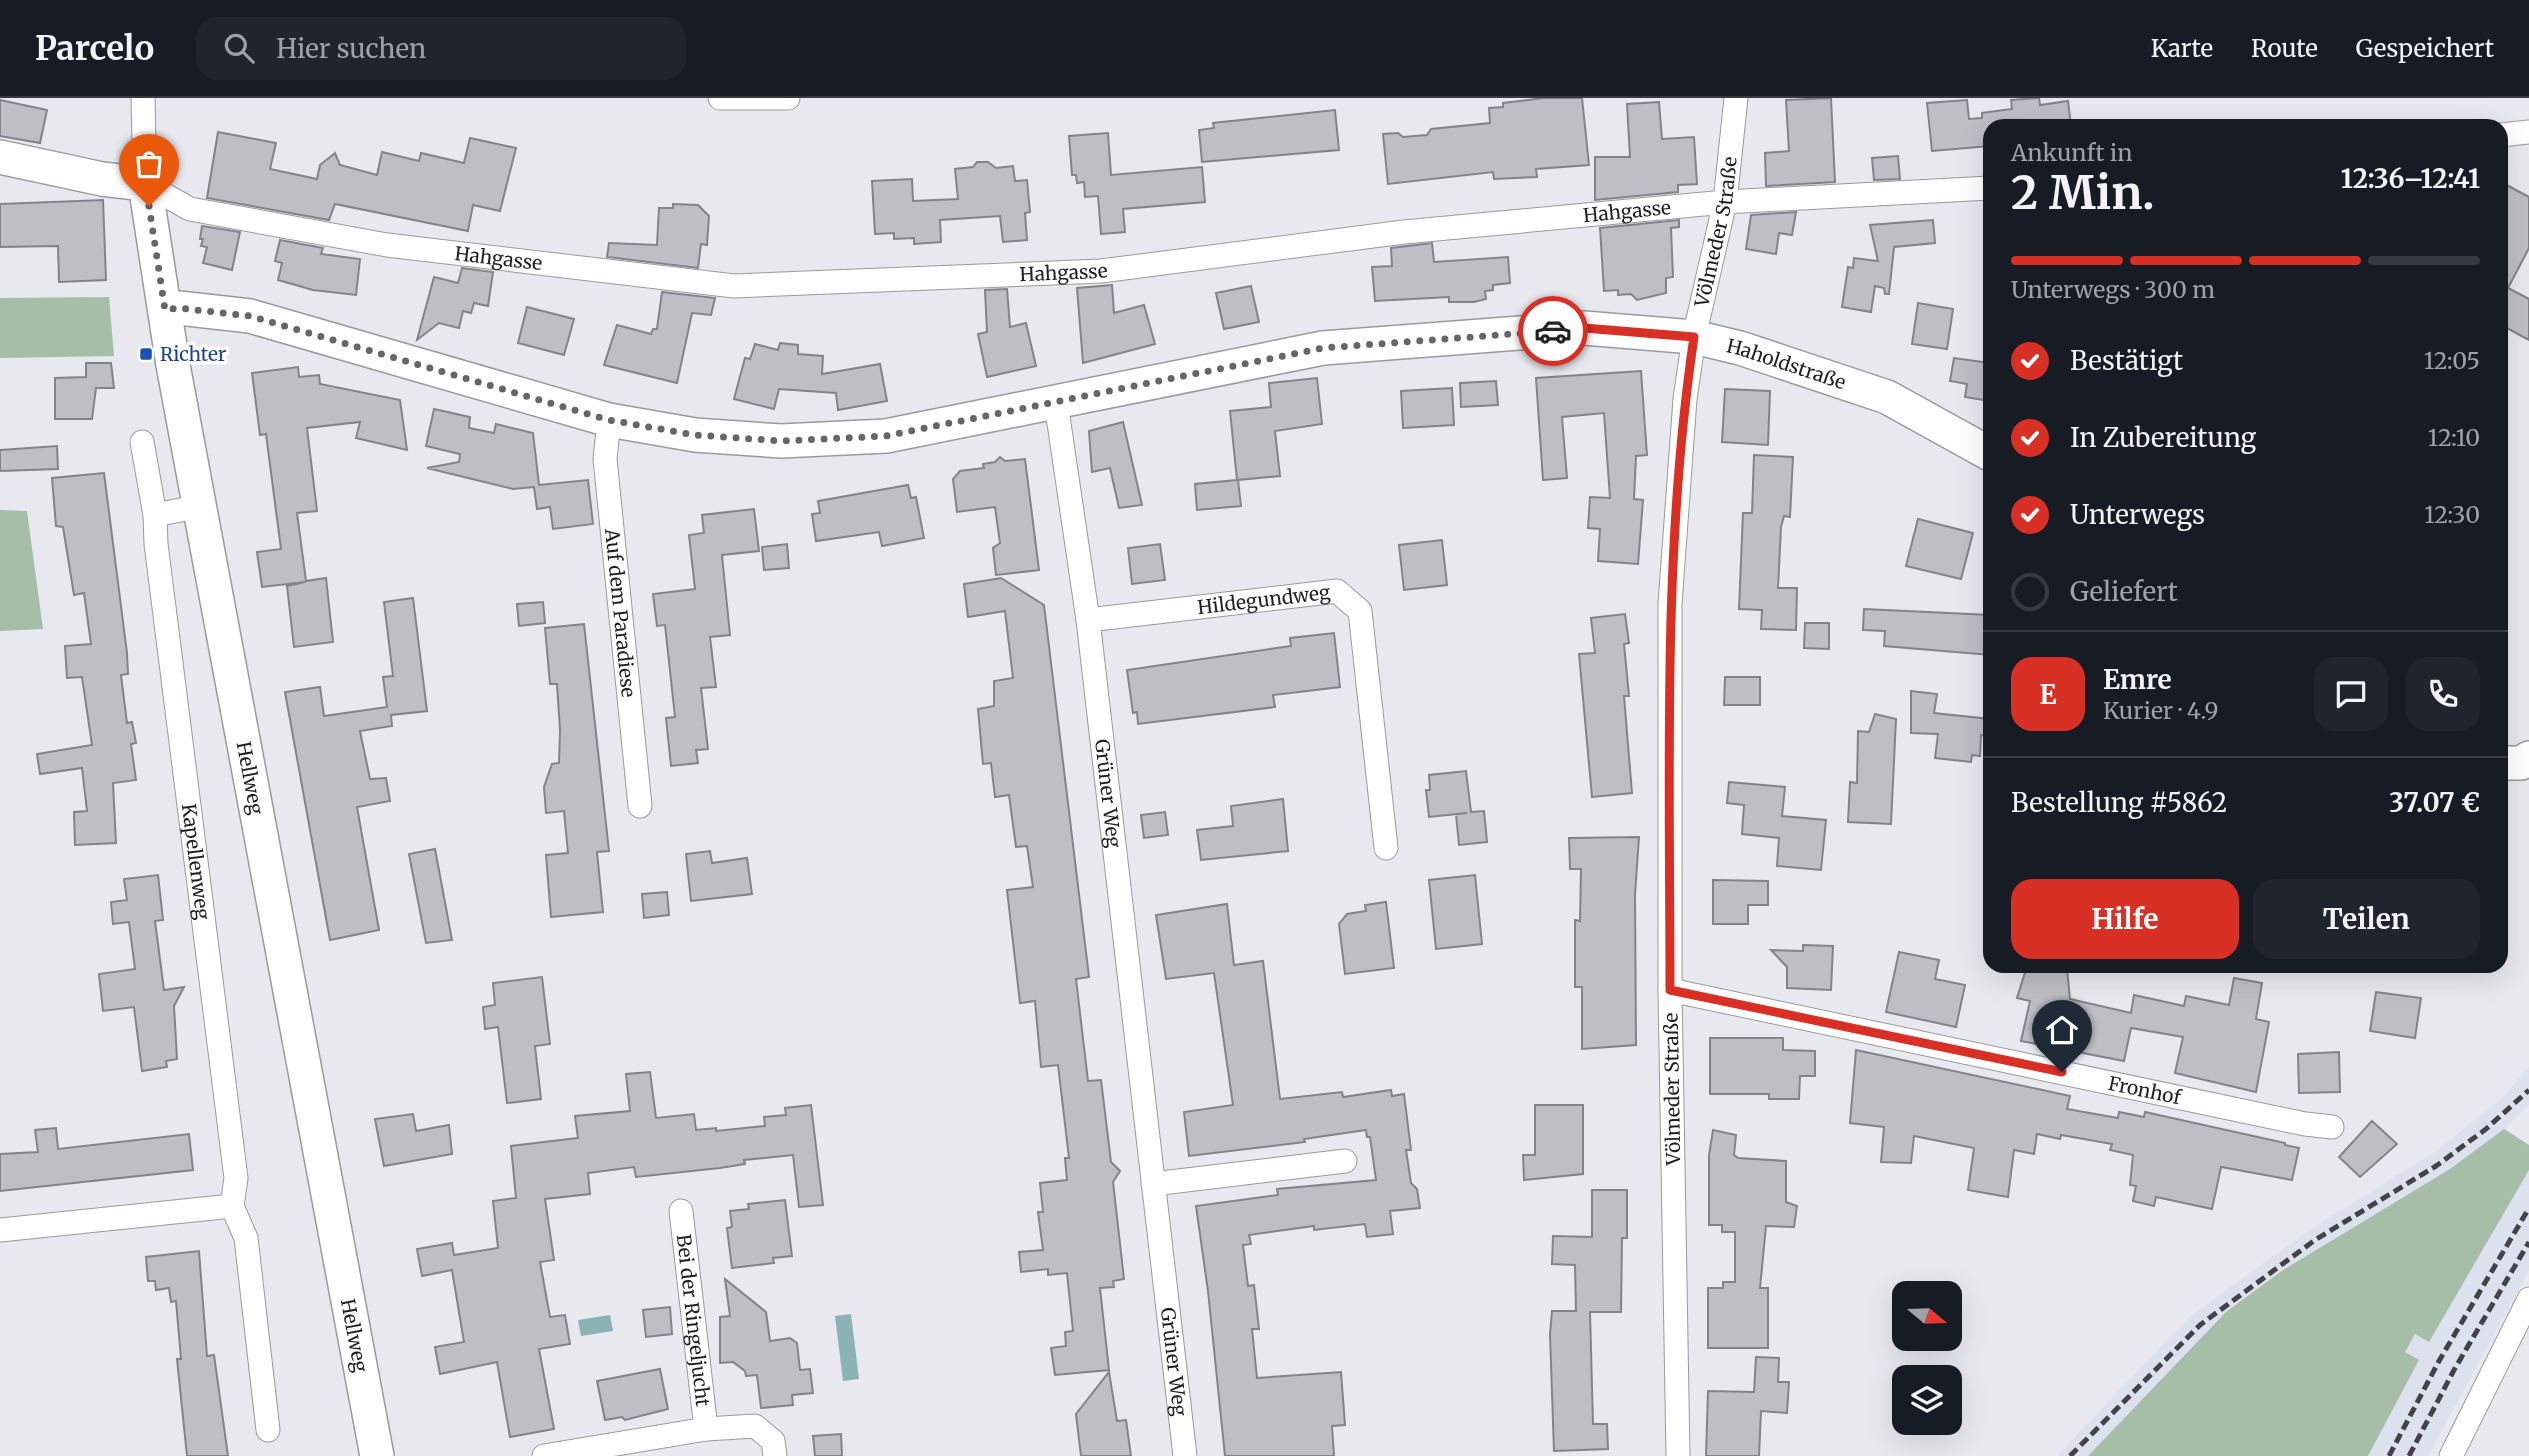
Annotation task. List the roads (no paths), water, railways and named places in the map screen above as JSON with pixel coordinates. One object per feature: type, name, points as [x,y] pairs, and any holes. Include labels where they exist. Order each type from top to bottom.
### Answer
[{"type":"street","name":"Hellweg","points":[[143,98],[145,184],[165,310],[377,1456]]},
{"type":"street","points":[[720,98],[788,98]]},
{"type":"street","name":"Völmeder Straße","points":[[1678,1456],[1670,990],[1670,604],[1685,399],[1694,337],[1725,202],[1735,98]]},
{"type":"street","points":[[2508,134],[2529,132]]},
{"type":"street","points":[[0,157],[102,179],[145,184]]},
{"type":"street","name":"Hahgasse","points":[[145,184],[190,209],[387,245],[734,286],[1101,271],[1405,232],[1725,202],[1983,188]]},
{"type":"street","name":"Haholdstraße","points":[[165,310],[179,308],[250,316],[609,420],[695,435],[781,441],[886,436],[1323,348],[1584,328],[1694,337],[1887,397],[1983,450]]},
{"type":"street","name":"Grüner Weg","points":[[1056,403],[1088,620],[1185,1456]]},
{"type":"street","name":"Auf dem Paradiese","points":[[609,420],[605,459],[640,806]]},
{"type":"street","name":"Kapellenweg","points":[[142,442],[155,515],[158,557],[236,1178],[232,1206],[246,1238],[268,1430]]},
{"type":"street","points":[[155,515],[201,506]]},
{"type":"street","name":"Hildegundweg","points":[[1088,620],[1337,591],[1360,611],[1386,848]]},
{"type":"street","points":[[2508,763],[2521,763],[2529,758]]},
{"type":"street","name":"Fronhof","points":[[1670,990],[2305,1124],[2332,1127]]},
{"type":"street","points":[[1153,1184],[1345,1161]]},
{"type":"street","points":[[0,1230],[232,1206]]},
{"type":"street","name":"Bei der Ringeljucht","points":[[681,1211],[706,1429]]},
{"type":"street","points":[[2451,1456],[2529,1299]]},
{"type":"street","name":"Bei der Ringeljucht","points":[[545,1456],[706,1429],[755,1426],[773,1441],[775,1456]]},
{"type":"water","points":[[851,1314],[859,1379],[843,1381],[835,1316]]},
{"type":"water","points":[[610,1315],[613,1331],[581,1336],[578,1320]]},
{"type":"railway","points":[[2070,1456],[2200,1325],[2315,1240],[2436,1166],[2486,1129],[2529,1090]]},
{"type":"railway","points":[[2389,1456],[2439,1361],[2529,1208]]},
{"type":"railway","points":[[2409,1456],[2454,1370],[2529,1242]]},
{"type":"place","name":"Richter","points":[[146,354]]}]
